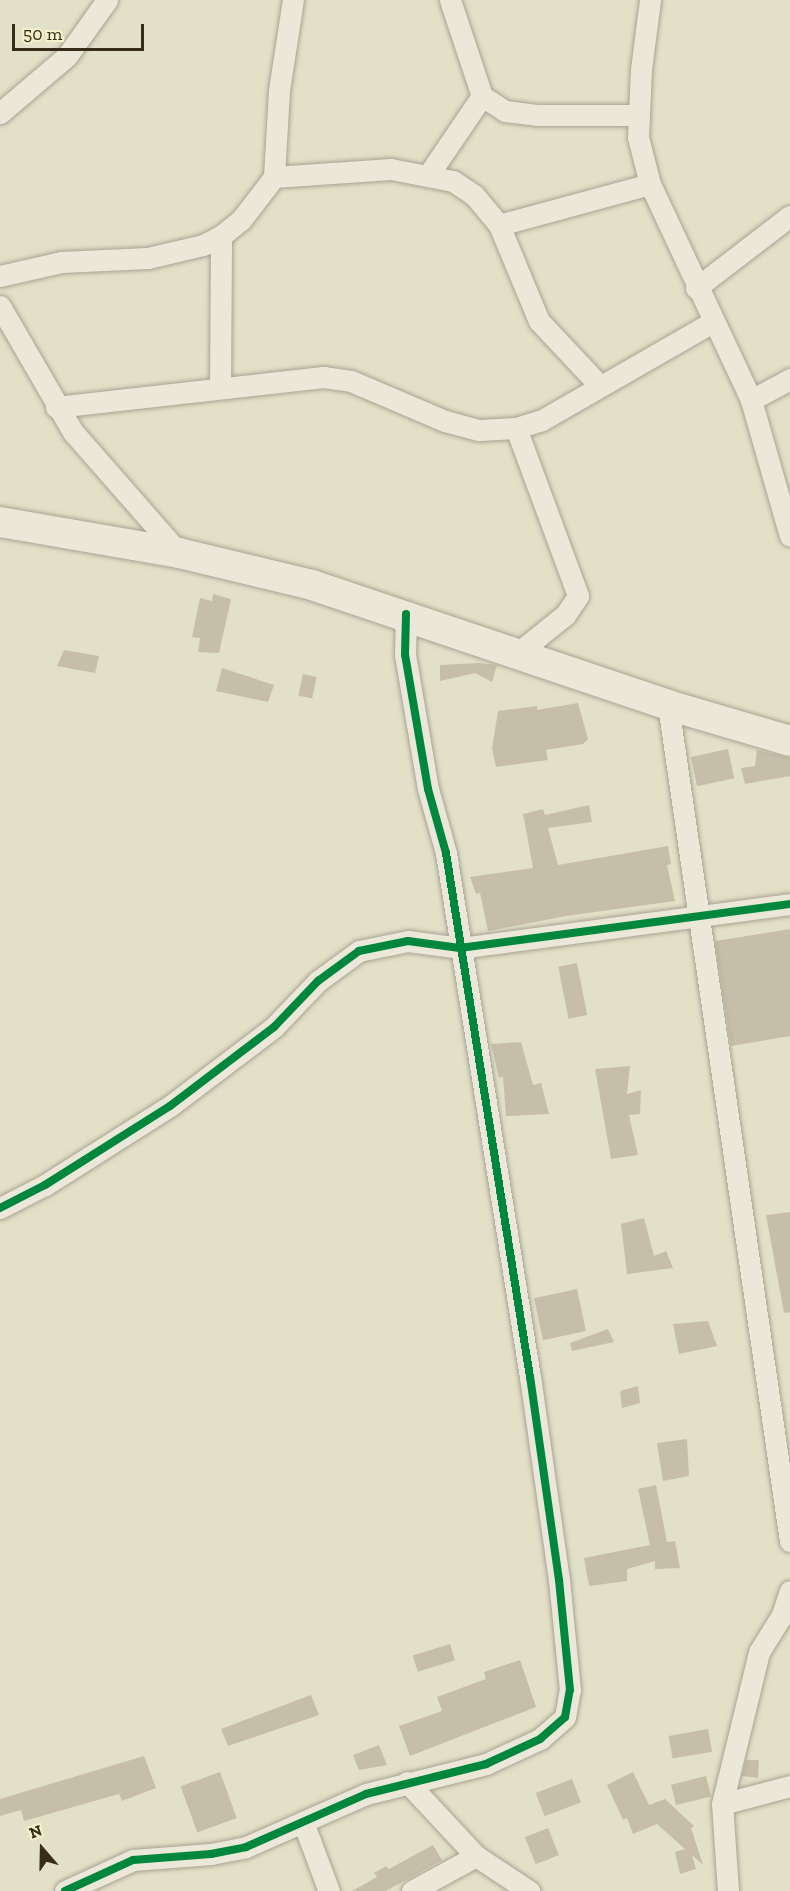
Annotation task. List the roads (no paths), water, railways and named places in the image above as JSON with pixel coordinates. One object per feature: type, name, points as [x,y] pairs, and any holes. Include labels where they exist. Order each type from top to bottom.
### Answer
[{"type":"street","points":[[0,113],[67,56],[107,0]]},
{"type":"street","points":[[0,276],[61,262],[148,258],[221,236],[256,205],[274,177],[279,90],[293,0]]},
{"type":"street","points":[[450,0],[482,96],[505,111],[537,115],[639,115]]},
{"type":"street","points":[[650,0],[638,137],[650,184],[696,288],[751,400],[787,514],[790,536]]},
{"type":"street","points":[[429,174],[482,96]]},
{"type":"street","points":[[274,177],[391,169],[429,174],[453,181],[474,195],[499,225],[539,321],[600,386]]},
{"type":"street","points":[[499,225],[650,184]]},
{"type":"street","points":[[696,288],[790,216]]},
{"type":"street","points":[[220,387],[221,236]]},
{"type":"street","points":[[0,306],[73,432],[179,553]]},
{"type":"street","points":[[56,406],[220,387],[336,378],[445,421],[479,430],[516,428],[542,420],[714,321]]},
{"type":"street","points":[[751,400],[790,378]]},
{"type":"street","points":[[516,428],[578,596],[565,615],[519,652]]},
{"type":"street","points":[[0,522],[179,553],[312,585],[519,652],[668,705],[790,741]]},
{"type":"street","points":[[65,1891],[133,1860],[226,1852],[303,1822],[347,1801],[407,1782],[486,1764],[540,1739],[565,1717],[570,1690],[559,1580],[530,1377],[446,853],[428,789],[405,655],[406,614]]},
{"type":"street","points":[[668,705],[697,918],[790,1541]]},
{"type":"street","points":[[0,1208],[124,1138],[187,1094],[274,1027],[318,981],[359,951],[408,941],[460,948],[790,904]]},
{"type":"street","points":[[0,1195],[23,1196]]},
{"type":"street","points":[[728,1891],[722,1804],[759,1652],[782,1615],[790,1591]]},
{"type":"street","points":[[407,1782],[476,1856],[529,1891]]},
{"type":"street","points":[[722,1804],[790,1786]]},
{"type":"street","points":[[303,1822],[329,1891]]},
{"type":"street","points":[[412,1891],[476,1856]]}]
